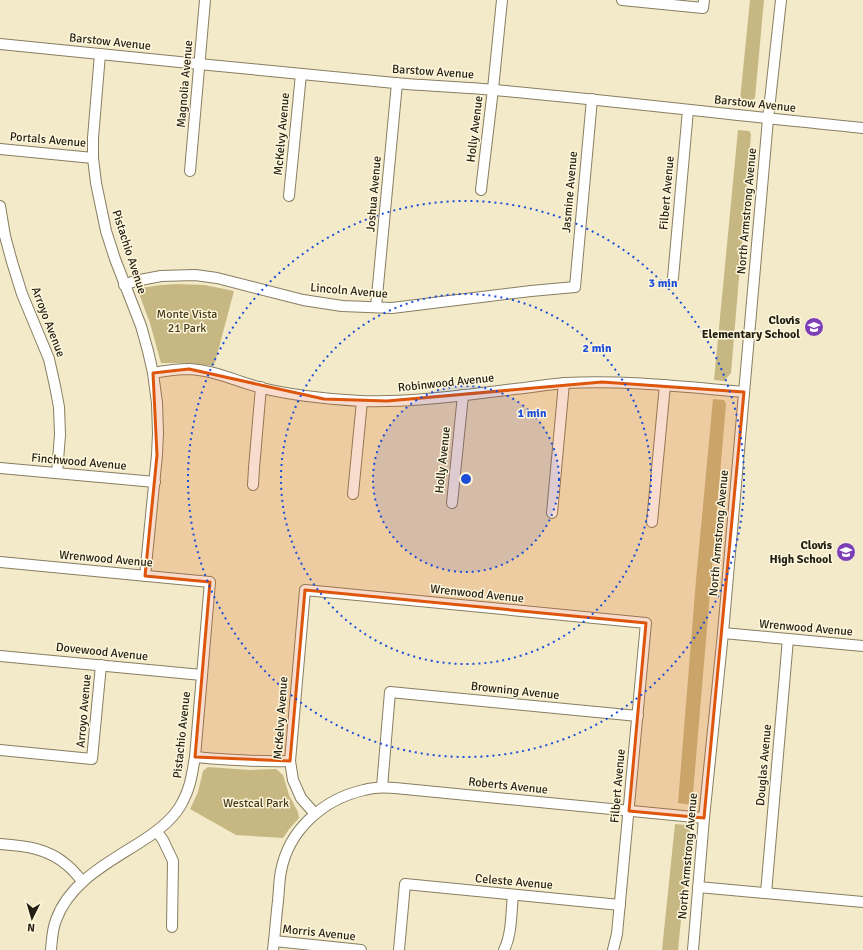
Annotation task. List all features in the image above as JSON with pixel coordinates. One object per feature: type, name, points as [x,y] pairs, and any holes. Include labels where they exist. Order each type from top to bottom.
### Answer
[{"type":"street","name":"Magnolia Avenue","points":[[190,171],[205,0]]},
{"type":"street","name":"Holly Avenue","points":[[481,190],[494,90],[502,0]]},
{"type":"street","points":[[622,0],[703,4]]},
{"type":"street","name":"North Armstrong Avenue","points":[[693,950],[704,818],[723,633],[768,119],[781,0]]},
{"type":"street","name":"Barstow Avenue","points":[[0,44],[397,83],[592,99],[863,128]]},
{"type":"street","name":"Pistachio Avenue","points":[[100,54],[94,116],[93,158],[96,183],[106,231],[124,285],[141,326],[148,351],[157,403],[158,433],[155,482],[145,576]]},
{"type":"street","name":"McKelvy Avenue","points":[[290,196],[301,74]]},
{"type":"street","name":"Joshua Avenue","points":[[376,308],[397,83]]},
{"type":"street","name":"Jasmine Avenue","points":[[575,287],[592,99]]},
{"type":"street","name":"Filbert Avenue","points":[[673,278],[688,110]]},
{"type":"street","name":"Portals Avenue","points":[[0,149],[93,158]]},
{"type":"street","name":"Arroyo Avenue","points":[[0,206],[3,236],[22,294],[49,359],[59,407],[60,435],[58,473]]},
{"type":"street","name":"Lincoln Avenue","points":[[124,285],[135,281],[161,276],[195,275],[218,278],[303,300],[342,306],[376,308],[392,308],[575,287]]},
{"type":"street","name":"Robinwood Avenue","points":[[153,373],[189,369],[208,372],[261,388],[324,399],[362,401],[426,399],[564,383],[615,382],[744,392]]},
{"type":"street","points":[[552,513],[564,383]]},
{"type":"street","points":[[652,522],[665,385]]},
{"type":"street","points":[[254,485],[254,468],[261,388]]},
{"type":"street","name":"Holly Avenue","points":[[452,503],[463,394]]},
{"type":"street","points":[[353,494],[362,401]]},
{"type":"street","name":"Finchwood Avenue","points":[[0,468],[155,482]]},
{"type":"street","name":"Wrenwood Avenue","points":[[0,562],[210,582]]},
{"type":"street","name":"Pistachio Avenue","points":[[51,950],[52,934],[62,906],[82,881],[157,832],[172,817],[183,802],[191,783],[210,582]]},
{"type":"street","name":"McKelvy Avenue","points":[[305,590],[290,761],[293,780],[301,798],[315,814]]},
{"type":"street","name":"Wrenwood Avenue","points":[[305,590],[646,623]]},
{"type":"street","name":"Filbert Avenue","points":[[613,950],[617,934],[620,905],[646,623]]},
{"type":"street","name":"Wrenwood Avenue","points":[[723,633],[863,646]]},
{"type":"street","name":"Douglas Avenue","points":[[766,893],[788,639]]},
{"type":"street","name":"Dovewood Avenue","points":[[0,656],[202,675]]},
{"type":"street","name":"Arroyo Avenue","points":[[0,750],[92,759],[101,665]]},
{"type":"street","name":"Browning Avenue","points":[[382,787],[390,692],[638,716]]},
{"type":"street","points":[[194,757],[233,761],[290,761]]},
{"type":"street","name":"Roberts Avenue","points":[[315,814],[330,803],[346,795],[365,789],[382,787],[704,818]]},
{"type":"street","points":[[274,946],[281,870],[289,848],[298,831],[315,814]]},
{"type":"street","points":[[157,832],[163,840],[173,861],[172,927]]},
{"type":"street","points":[[0,844],[44,851],[58,858],[82,881]]},
{"type":"street","name":"Celeste Avenue","points":[[398,950],[405,884],[620,905]]},
{"type":"street","points":[[698,887],[863,902]]},
{"type":"street","points":[[504,950],[510,929],[513,895]]},
{"type":"street","name":"Morris Avenue","points":[[274,946],[361,950]]},
{"type":"highlighted area","points":[[189,369],[324,399],[387,401],[602,382],[744,392],[704,818],[629,811],[646,623],[305,590],[290,761],[195,757],[210,582],[145,576],[157,455],[153,373]]},
{"type":"green space","points":[[750,0],[764,0],[755,98],[751,101],[740,100]]},
{"type":"green space","points":[[738,130],[749,131],[751,134],[731,373],[724,381],[714,380]]},
{"type":"green space","name":"Monte Vista 21 Park","points":[[176,284],[205,285],[234,291],[214,366],[189,363],[161,363],[150,323],[138,291],[140,288]]},
{"type":"green space","points":[[713,399],[724,400],[726,404],[692,805],[678,803],[696,580]]},
{"type":"green space","name":"Westcal Park","points":[[208,767],[250,770],[276,769],[283,775],[289,795],[298,812],[299,818],[283,838],[236,835],[190,809],[198,792],[203,771]]},
{"type":"green space","points":[[675,824],[686,825],[690,831],[678,950],[662,950]]},
{"type":"place","name":"Clovis Elementary School","points":[[814,327]]},
{"type":"place","name":"Clovis High School","points":[[846,552]]}]
